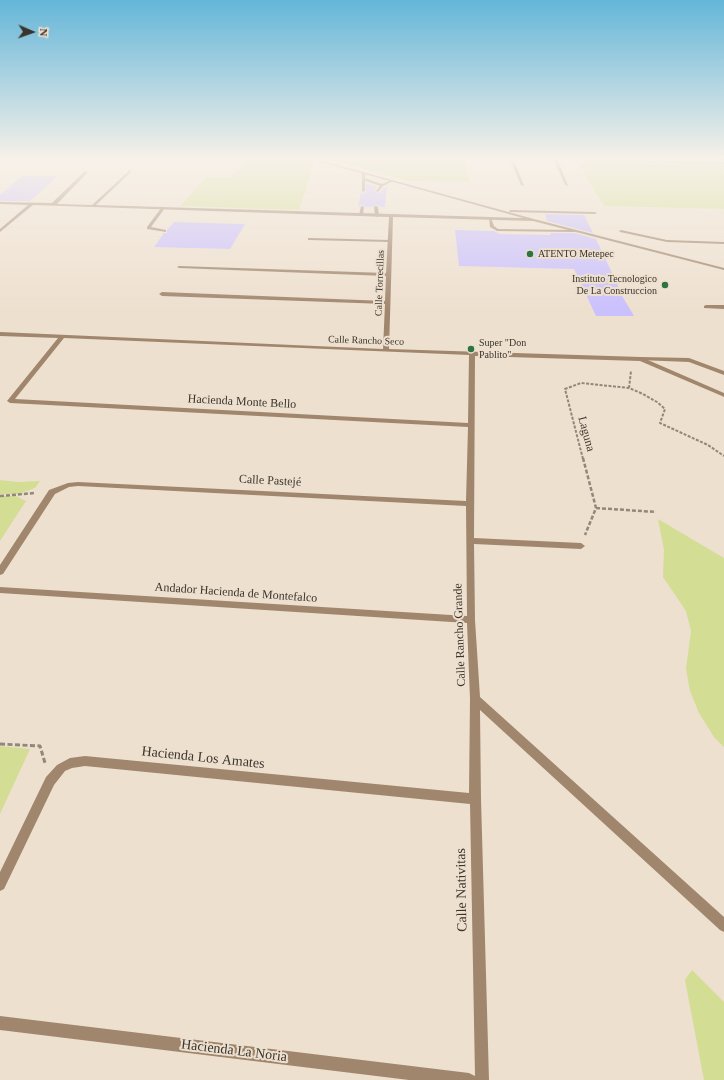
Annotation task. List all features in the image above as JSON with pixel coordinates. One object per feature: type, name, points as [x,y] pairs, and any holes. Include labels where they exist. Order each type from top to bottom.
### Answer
[{"type":"street","points":[[0,231],[24,210]]},
{"type":"street","points":[[161,210],[148,228],[165,230]]},
{"type":"street","points":[[222,210],[361,216],[533,220]]},
{"type":"street","points":[[361,216],[362,210]]},
{"type":"street","points":[[376,210],[377,216]]},
{"type":"street","points":[[498,210],[724,269]]},
{"type":"street","points":[[510,210],[595,213]]},
{"type":"street","name":"Calle Torrecillas","points":[[386,351],[391,216]]},
{"type":"street","points":[[490,219],[492,228],[497,230],[574,231]]},
{"type":"street","points":[[621,231],[652,238],[682,242],[724,243]]},
{"type":"street","points":[[647,241],[652,238]]},
{"type":"street","points":[[310,239],[390,242]]},
{"type":"street","points":[[637,246],[642,244]]},
{"type":"street","points":[[179,267],[389,275]]},
{"type":"street","points":[[162,294],[388,303]]},
{"type":"street","points":[[706,307],[724,307]]},
{"type":"street","name":"Calle Rancho Seco","points":[[0,334],[386,351],[641,359],[724,395]]},
{"type":"street","name":"Hacienda Monte Bello","points":[[62,337],[10,401],[472,425]]},
{"type":"street","name":"Calle Rancho Grande","points":[[472,354],[470,504],[471,620],[475,699],[724,926]]},
{"type":"street","points":[[641,359],[689,360],[724,373]]},
{"type":"street","name":"Calle Pastejé","points":[[52,492],[68,485],[78,484],[470,504]]},
{"type":"street","points":[[0,572],[52,492]]},
{"type":"street","points":[[471,541],[581,546]]},
{"type":"street","name":"Andador Hacienda de Montefalco","points":[[0,590],[471,620]]},
{"type":"street","name":"Calle Nativitas","points":[[475,699],[475,799],[482,1080]]},
{"type":"street","name":"Hacienda Los Amates","points":[[0,885],[50,781],[61,768],[70,763],[85,761],[475,799]]},
{"type":"street","name":"Hacienda La Noria","points":[[0,1023],[469,1080]]},
{"type":"path","name":"Laguna","points":[[596,508],[565,389],[570,386],[581,383],[629,388],[657,402],[665,409],[660,423],[708,445],[724,456]]},
{"type":"path","points":[[0,496],[52,492]]},
{"type":"path","points":[[581,546],[596,508],[656,512]]},
{"type":"path","points":[[0,744],[40,746],[50,781]]},
{"type":"green space","points":[[0,480],[17,482],[40,481],[35,488],[19,494],[0,494]]},
{"type":"green space","points":[[0,496],[16,496],[26,501],[0,541]]},
{"type":"green space","points":[[658,519],[724,558],[724,747],[714,737],[699,713],[690,691],[686,669],[691,631],[686,611],[663,577],[664,550]]},
{"type":"green space","points":[[0,746],[30,749],[0,814]]},
{"type":"green space","points":[[692,970],[724,1002],[724,1080],[704,1080],[685,980]]},
{"type":"building","points":[[545,214],[584,215],[593,233],[547,221]]},
{"type":"building","points":[[174,222],[245,224],[230,249],[154,247],[164,233],[167,233],[167,230]]},
{"type":"building","name":"ATENTO Metepec","points":[[455,230],[494,231],[500,234],[551,235],[550,233],[575,233],[596,239],[621,294],[634,316],[596,316],[574,269],[459,266]]},
{"type":"place","name":"ATENTO Metepec","points":[[530,254]]},
{"type":"place","name":"Instituto Tecnologico De La Construccion","points":[[665,285]]},
{"type":"place","name":"Super \"Don Pablito\"","points":[[471,349]]}]
